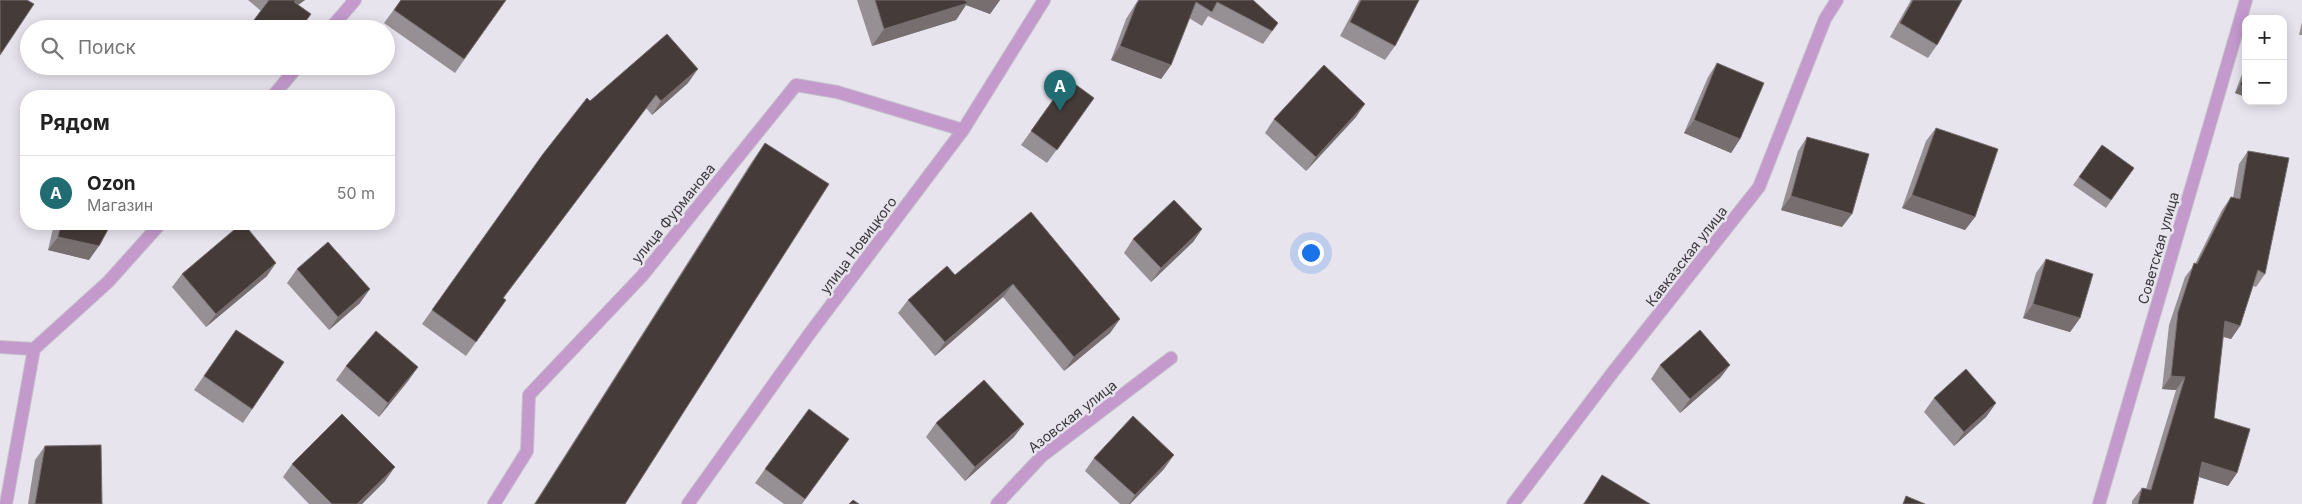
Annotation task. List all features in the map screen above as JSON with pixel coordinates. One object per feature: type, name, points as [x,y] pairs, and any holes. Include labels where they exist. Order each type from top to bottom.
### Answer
[{"type":"street","points":[[338,20],[355,0]]},
{"type":"street","name":"улица Новицкого","points":[[688,504],[810,333],[964,130],[1044,0]]},
{"type":"street","name":"Кавказская улица","points":[[1513,504],[1613,372],[1759,187],[1825,19],[1837,0]]},
{"type":"street","name":"Советская улица","points":[[2099,504],[2246,0]]},
{"type":"street","points":[[278,90],[290,75]]},
{"type":"street","name":"улица Фурманова","points":[[494,504],[527,451],[529,395],[642,276],[796,85],[837,92],[964,130]]},
{"type":"street","points":[[6,504],[34,349],[108,282],[155,230]]},
{"type":"street","points":[[0,347],[34,349]]},
{"type":"street","name":"Азовская улица","points":[[997,504],[1042,456],[1171,358]]},
{"type":"building","points":[[0,0],[27,0],[34,4],[23,20],[20,20],[20,25],[0,55]]},
{"type":"building","points":[[269,0],[296,0],[294,2],[311,14],[307,20],[254,20]]},
{"type":"building","points":[[401,0],[506,0],[464,59],[394,10]]},
{"type":"building","points":[[875,0],[964,0],[968,3],[884,29]]},
{"type":"building","points":[[1139,0],[1253,0],[1278,23],[1272,31],[1217,2],[1212,12],[1196,2],[1171,65],[1120,46]]},
{"type":"building","points":[[1361,0],[1419,0],[1395,46],[1350,22]]},
{"type":"building","points":[[1913,0],[1962,0],[1937,45],[1900,23]]},
{"type":"building","points":[[667,34],[698,69],[661,101],[656,95],[503,298],[506,300],[476,342],[432,310],[543,154],[587,98],[590,101]]},
{"type":"building","points":[[1717,63],[1764,83],[1740,139],[1694,120]]},
{"type":"building","points":[[1324,65],[1365,104],[1316,157],[1274,119]]},
{"type":"building","points":[[1068,79],[1094,98],[1057,150],[1031,131]]},
{"type":"building","points":[[1936,128],[1998,149],[1975,217],[1912,195]]},
{"type":"building","points":[[1807,137],[1869,154],[1852,214],[1791,196]]},
{"type":"building","points":[[765,143],[829,184],[625,504],[535,504]]},
{"type":"building","points":[[2102,145],[2134,168],[2111,200],[2079,177]]},
{"type":"building","points":[[2248,151],[2289,158],[2265,274],[2258,270],[2240,326],[2225,321],[2214,418],[2250,429],[2237,473],[2202,462],[2193,504],[2138,504],[2142,488],[2151,490],[2185,377],[2171,376],[2178,312],[2194,263],[2197,264],[2231,197],[2240,199]]},
{"type":"building","points":[[1174,200],[1202,229],[1161,268],[1133,239]]},
{"type":"building","points":[[1031,212],[1120,319],[1074,357],[1013,284],[945,342],[908,300],[947,266],[955,275]]},
{"type":"building","points":[[60,230],[108,230],[99,246],[58,237]]},
{"type":"building","points":[[234,230],[249,230],[276,263],[216,314],[182,274]]},
{"type":"building","points":[[328,242],[370,289],[338,317],[297,269]]},
{"type":"building","points":[[2046,259],[2093,274],[2080,318],[2033,304]]},
{"type":"building","points":[[236,330],[284,362],[252,409],[204,376]]},
{"type":"building","points":[[1700,330],[1730,365],[1690,399],[1660,365]]},
{"type":"building","points":[[376,331],[418,367],[388,403],[346,366]]},
{"type":"building","points":[[1966,369],[1996,403],[1964,432],[1934,398]]},
{"type":"building","points":[[984,380],[1024,424],[975,467],[936,423]]},
{"type":"building","points":[[809,409],[849,439],[805,499],[765,469]]},
{"type":"building","points":[[342,414],[395,467],[357,504],[332,504],[292,464]]},
{"type":"building","points":[[1133,416],[1174,455],[1135,495],[1094,458]]},
{"type":"building","points":[[101,445],[102,504],[35,504],[45,446]]},
{"type":"building","points":[[1602,475],[1650,504],[1584,504]]},
{"type":"building","points":[[1906,496],[1925,504],[1903,504]]},
{"type":"building","points":[[853,500],[859,504],[849,504]]},
{"type":"place","name":"Ozon","points":[[1060,111]]}]
